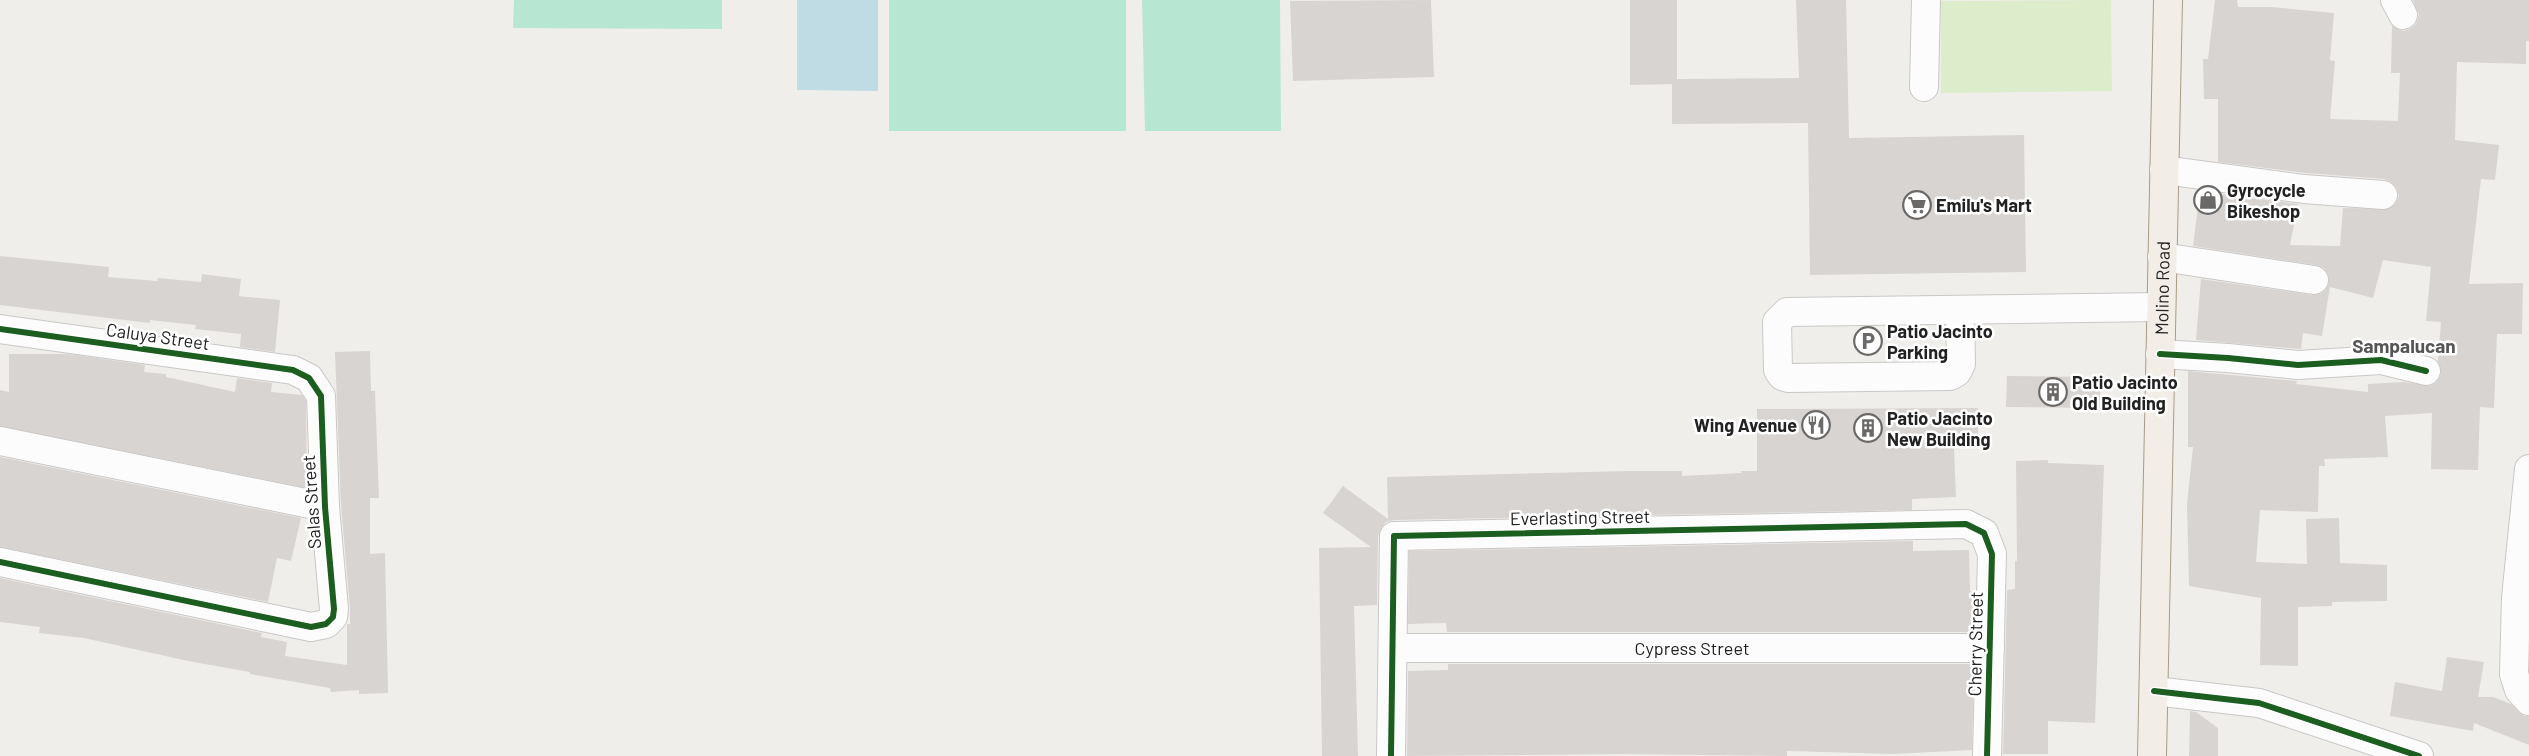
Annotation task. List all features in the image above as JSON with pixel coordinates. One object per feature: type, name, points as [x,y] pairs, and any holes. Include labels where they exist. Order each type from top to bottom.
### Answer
[{"type":"main road","name":"Molino Road","points":[[2152,756],[2168,0]]},
{"type":"street","points":[[1924,87],[1926,0]]},
{"type":"street","points":[[2164,170],[2304,189],[2383,195]]},
{"type":"street","points":[[2162,257],[2314,280]]},
{"type":"street","points":[[1960,310],[1961,364],[1957,372],[1950,376],[1788,378],[1782,376],[1778,370],[1777,322],[1787,312],[2161,307]]},
{"type":"street","name":"Caluya Street","points":[[0,329],[293,370],[309,378]]},
{"type":"street","points":[[2160,354],[2298,365],[2381,360],[2426,371]]},
{"type":"street","name":"Salas Street","points":[[0,562],[311,627],[326,624],[333,617],[334,609],[325,507],[321,396],[309,378]]},
{"type":"street","points":[[0,441],[325,507]]},
{"type":"street","points":[[2529,469],[2516,598],[2514,674],[2519,690],[2529,700]]},
{"type":"street","name":"Everlasting Street","points":[[1391,756],[1394,536],[1966,524],[1984,533]]},
{"type":"street","name":"Cherry Street","points":[[1984,533],[1992,554],[1987,756]]},
{"type":"street","name":"Cypress Street","points":[[1393,648],[1990,648]]},
{"type":"street","points":[[2154,691],[2259,704],[2419,756]]},
{"type":"green space","points":[[514,0],[722,0],[722,29],[513,28]]},
{"type":"green space","points":[[889,0],[1126,0],[1126,131],[889,131]]},
{"type":"green space","points":[[1142,0],[1280,0],[1281,131],[1145,131]]},
{"type":"green space","points":[[2111,0],[2112,91],[1941,93],[1941,1]]},
{"type":"water","points":[[797,0],[878,0],[878,91],[797,90]]},
{"type":"building","points":[[1431,0],[1434,77],[1293,81],[1290,1]]},
{"type":"building","name":"Emilu's Mart","points":[[1630,0],[1677,0],[1677,79],[1799,78],[1796,0],[1846,0],[1849,138],[2024,135],[2026,272],[1810,275],[1808,123],[1672,124],[1672,84],[1630,85]]},
{"type":"building","points":[[2215,0],[2237,0],[2238,7],[2271,7],[2334,13],[2330,60],[2335,61],[2330,119],[2398,121],[2400,73],[2391,73],[2392,26],[2403,31],[2410,29],[2416,24],[2419,15],[2413,0],[2529,0],[2529,41],[2526,41],[2526,64],[2457,62],[2455,140],[2499,145],[2495,180],[2481,179],[2469,284],[2523,283],[2522,334],[2497,334],[2494,408],[2480,407],[2478,470],[2431,469],[2432,413],[2385,416],[2388,457],[2324,459],[2325,466],[2319,466],[2318,512],[2260,510],[2256,562],[2307,564],[2306,519],[2339,518],[2340,563],[2387,565],[2387,601],[2332,602],[2332,606],[2298,607],[2298,666],[2260,665],[2261,598],[2189,586],[2187,504],[2193,447],[2188,447],[2188,371],[2297,381],[2296,384],[2368,392],[2368,384],[2404,382],[2430,386],[2437,382],[2441,374],[2438,361],[2441,322],[2426,321],[2431,267],[2383,260],[2373,298],[2330,287],[2322,336],[2303,333],[2301,349],[2196,340],[2201,279],[2312,295],[2320,294],[2326,290],[2329,282],[2328,274],[2324,268],[2316,265],[2193,246],[2200,191],[2298,204],[2290,245],[2340,246],[2343,208],[2389,209],[2396,203],[2399,196],[2392,182],[2384,179],[2306,173],[2218,162],[2218,99],[2204,99],[2203,59],[2208,59]]},
{"type":"building","points":[[0,256],[109,267],[108,277],[157,281],[158,278],[201,282],[202,274],[241,279],[239,296],[280,300],[275,352],[240,347],[241,334],[195,329],[196,325],[150,320],[150,323],[0,305]]},
{"type":"building","points":[[370,351],[371,391],[375,391],[379,498],[370,498],[370,554],[385,553],[388,693],[359,694],[359,690],[331,692],[330,688],[250,674],[250,672],[188,661],[84,638],[39,633],[40,627],[0,622],[0,578],[262,633],[261,637],[287,642],[285,656],[347,665],[347,624],[350,624],[350,608],[341,506],[335,352]]},
{"type":"building","points":[[9,354],[69,354],[145,365],[144,372],[166,374],[166,377],[235,392],[237,378],[272,383],[271,392],[302,395],[306,401],[307,488],[0,426],[0,390],[9,392]]},
{"type":"building","name":"Patio Jacinto Old Building","points":[[2007,376],[2100,377],[2100,408],[2006,407]]},
{"type":"building","points":[[1978,408],[1978,447],[1954,447],[1956,497],[1912,499],[1912,510],[1394,520],[1386,522],[1378,536],[1377,605],[1354,606],[1358,756],[1322,756],[1319,548],[1371,547],[1323,513],[1343,486],[1388,519],[1387,477],[1629,471],[1682,471],[1682,476],[1741,473],[1741,471],[1757,471],[1757,409]]},
{"type":"building","points":[[0,457],[301,518],[291,561],[277,558],[268,602],[0,547]]},
{"type":"building","points":[[2048,460],[2048,463],[2104,465],[2095,723],[2048,721],[2048,754],[2003,754],[2007,590],[2015,589],[2015,561],[2017,561],[2016,461]]},
{"type":"building","points":[[1913,541],[1913,551],[1969,550],[1970,591],[1975,591],[1974,632],[1447,632],[1446,623],[1408,624],[1409,551]]},
{"type":"building","points":[[2447,657],[2484,662],[2478,697],[2493,697],[2511,704],[2524,716],[2529,716],[2529,745],[2474,723],[2473,731],[2390,716],[2395,682],[2442,691]]},
{"type":"building","points":[[1448,664],[1974,664],[1972,750],[1893,754],[1787,751],[1787,756],[1623,754],[1407,756],[1408,671],[1448,670]]},
{"type":"building","points":[[2190,711],[2196,712],[2218,728],[2218,756],[2189,756]]},
{"type":"cycle path","points":[[0,329],[293,370],[309,378],[321,396],[325,507],[334,609],[333,617],[326,624],[311,627],[0,562]]},
{"type":"cycle path","points":[[2160,354],[2298,365],[2381,360],[2426,371]]},
{"type":"cycle path","points":[[1391,756],[1394,536],[1966,524],[1984,533],[1992,554],[1987,756]]},
{"type":"cycle path","points":[[2154,691],[2259,703],[2419,756]]},
{"type":"place","name":"Gyrocycle Bikeshop","points":[[2208,200]]},
{"type":"place","name":"Emilu's Mart","points":[[1917,205]]},
{"type":"place","name":"Patio Jacinto Parking","points":[[1868,341]]},
{"type":"place","name":"Patio Jacinto Old Building","points":[[2053,392]]},
{"type":"place","name":"Wing Avenue","points":[[1816,425]]},
{"type":"place","name":"Patio Jacinto New Building","points":[[1868,428]]},
{"type":"district","name":"Sampalucan","points":[[2404,345]]}]
